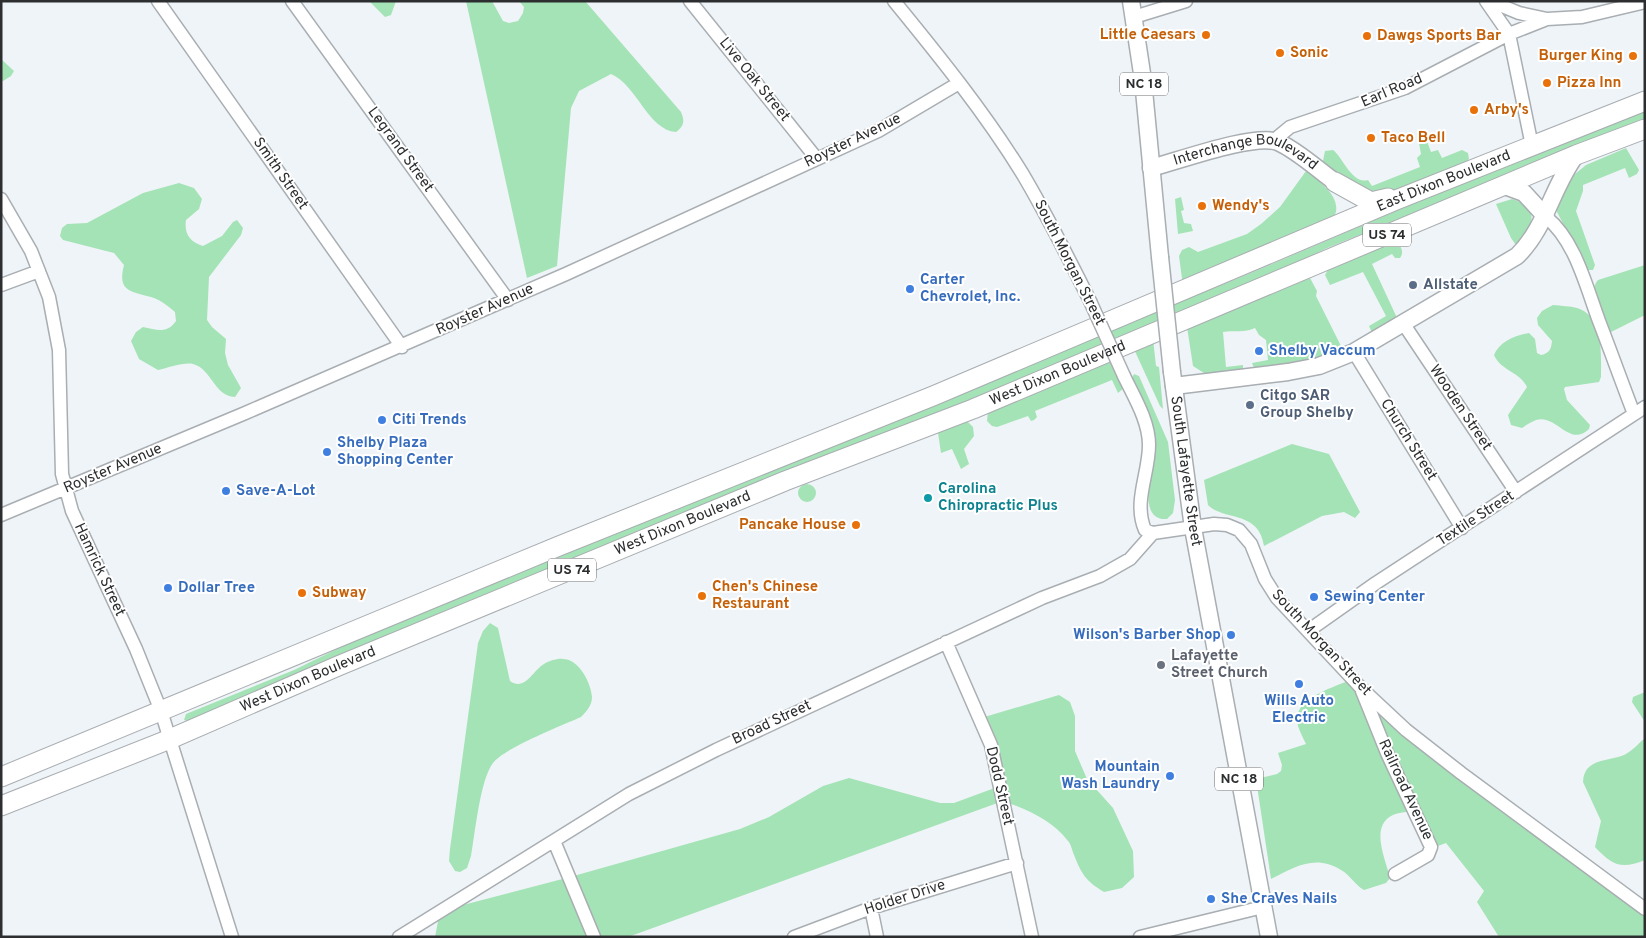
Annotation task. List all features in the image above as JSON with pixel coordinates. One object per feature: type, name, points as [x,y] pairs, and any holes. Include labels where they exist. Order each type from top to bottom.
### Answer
[{"type":"highway","name":"East Dixon Boulevard","points":[[1134,312],[1396,200],[1645,101]]},
{"type":"highway","name":"East Dixon Boulevard","points":[[1144,337],[1576,155],[1645,129]]},
{"type":"highway","points":[[1335,182],[1371,202],[1389,197],[1396,200]]},
{"type":"highway","points":[[1335,182],[1342,196],[1343,222]]},
{"type":"highway","name":"West Dixon Boulevard","points":[[1,777],[559,546],[862,425],[1134,312]]},
{"type":"highway","name":"West Dixon Boulevard","points":[[1,806],[170,739],[338,666],[763,490],[925,429],[1144,337]]},
{"type":"main road","name":"South Lafayette Street","points":[[1133,9],[1142,63],[1173,379],[1193,528],[1269,937]]},
{"type":"main road","name":"Interchange Boulevard","points":[[1151,168],[1247,142],[1273,141],[1306,160],[1335,182]]},
{"type":"main road","points":[[1173,379],[1309,369],[1354,352],[1510,262],[1531,240],[1546,217],[1562,175],[1576,155]]},
{"type":"main road","points":[[1505,186],[1524,193],[1546,217]]},
{"type":"street","name":"Smith Street","points":[[158,1],[402,346]]},
{"type":"street","name":"Legrand Street","points":[[292,1],[508,300]]},
{"type":"street","name":"Live Oak Street","points":[[690,1],[818,159]]},
{"type":"street","name":"South Morgan Street","points":[[894,1],[959,83],[1020,171],[1055,230],[1090,301],[1147,430],[1148,459],[1140,500],[1140,511],[1144,529],[1153,533],[1227,525],[1243,533],[1251,544],[1271,589],[1362,689],[1406,730],[1437,755],[1645,909]]},
{"type":"street","points":[[1133,9],[1186,1]]},
{"type":"street","points":[[1486,1],[1509,34],[1532,146]]},
{"type":"street","points":[[1490,1],[1519,13],[1547,19],[1598,14],[1645,2]]},
{"type":"street","name":"Earl Road","points":[[1273,141],[1290,127],[1405,88],[1509,34],[1547,19]]},
{"type":"street","name":"Royster Avenue","points":[[1,514],[65,489],[508,300],[878,131],[959,83]]},
{"type":"street","name":"Hamrick Street","points":[[1,199],[39,271],[49,297],[59,350],[61,466],[65,489],[78,526],[136,649],[161,711],[232,937]]},
{"type":"street","points":[[1546,217],[1555,224],[1566,240],[1639,410]]},
{"type":"street","points":[[1,285],[39,271]]},
{"type":"street","name":"Wooden Street","points":[[1403,323],[1516,492]]},
{"type":"street","name":"Church Street","points":[[1354,352],[1462,528]]},
{"type":"street","name":"Textile Street","points":[[1308,631],[1376,583],[1639,410]]},
{"type":"street","name":"Broad Street","points":[[400,937],[629,794],[716,750],[946,642],[1042,598],[1100,576],[1120,566],[1136,554],[1153,533]]},
{"type":"street","name":"Dodd Street","points":[[946,642],[991,745],[1032,937]]},
{"type":"street","name":"Railroad Avenue","points":[[1362,689],[1387,753],[1431,847],[1428,855],[1395,874]]},
{"type":"street","points":[[554,841],[594,937]]},
{"type":"street","name":"Holder Drive","points":[[794,937],[871,908],[1016,863]]},
{"type":"street","points":[[1140,937],[1263,907]]},
{"type":"street","points":[[871,908],[877,937]]},
{"type":"green space","points":[[369,1],[396,1],[391,15],[385,17]]},
{"type":"green space","points":[[466,1],[492,1],[503,21],[509,23],[518,21],[523,13],[524,7],[519,1],[585,1],[681,112],[683,118],[681,128],[676,132],[666,129],[650,116],[628,87],[611,74],[579,91],[571,108],[557,266],[527,278]]},
{"type":"green space","points":[[1,59],[14,71],[11,76],[3,81],[1,80]]},
{"type":"green space","points":[[1645,109],[1645,118],[1325,249],[1255,284],[233,705],[187,721],[184,720],[186,714],[294,670],[370,633],[1246,275],[1483,174]]},
{"type":"green space","points":[[1425,136],[1431,152],[1438,150],[1442,158],[1462,150],[1468,153],[1469,159],[1465,163],[1384,196],[1356,189],[1323,161],[1325,151],[1333,150],[1352,174],[1362,180],[1368,180],[1372,186],[1420,167],[1417,158],[1421,154],[1418,138]]},
{"type":"green space","points":[[1626,148],[1639,170],[1637,174],[1629,178],[1625,168],[1583,185],[1583,191],[1576,211],[1595,265],[1593,270],[1588,270],[1582,266],[1578,253],[1555,208],[1561,189],[1575,174],[1586,165]]},
{"type":"green space","points":[[1306,171],[1323,185],[1333,197],[1336,203],[1334,217],[1183,286],[1179,256],[1182,250],[1189,247],[1198,252],[1247,234],[1280,207]]},
{"type":"green space","points":[[179,183],[194,188],[202,199],[199,209],[186,220],[187,233],[191,240],[203,246],[222,236],[233,222],[237,220],[243,228],[241,235],[209,277],[207,320],[226,339],[225,353],[228,365],[241,388],[235,397],[228,396],[222,392],[205,371],[193,364],[181,364],[158,370],[139,359],[131,341],[136,332],[143,327],[161,330],[169,328],[176,321],[175,312],[158,300],[127,289],[122,281],[124,265],[114,253],[63,240],[60,236],[62,228],[67,224],[87,223],[143,193]]},
{"type":"green space","points":[[1181,197],[1184,210],[1181,211],[1184,223],[1191,224],[1193,231],[1178,234],[1175,199]]},
{"type":"green space","points":[[1512,199],[1528,208],[1532,220],[1527,234],[1518,248],[1511,238],[1496,204]]},
{"type":"green space","points":[[1396,242],[1402,250],[1400,258],[1395,258],[1392,254],[1372,264],[1398,320],[1373,335],[1369,326],[1386,316],[1363,272],[1330,285],[1325,275],[1329,268]]},
{"type":"green space","points":[[1645,265],[1645,315],[1609,333],[1597,306],[1594,292],[1595,285],[1598,280]]},
{"type":"green space","points":[[1310,278],[1317,291],[1316,296],[1343,350],[1324,359],[1254,368],[1252,363],[1268,360],[1266,340],[1259,335],[1255,328],[1223,332],[1226,367],[1243,365],[1243,369],[1207,375],[1193,366],[1187,327],[1303,279]]},
{"type":"green space","points":[[1553,305],[1574,307],[1586,312],[1592,319],[1599,337],[1601,377],[1599,382],[1565,387],[1564,389],[1567,400],[1590,425],[1589,429],[1582,434],[1575,435],[1569,433],[1543,419],[1536,420],[1522,428],[1511,425],[1508,415],[1527,387],[1520,378],[1501,364],[1494,355],[1496,350],[1508,340],[1518,335],[1529,333],[1535,339],[1537,353],[1541,355],[1548,352],[1552,341],[1538,325],[1537,318],[1542,311]]},
{"type":"green space","points":[[1153,339],[1156,366],[1159,367],[1163,409],[1133,347]]},
{"type":"green space","points":[[1110,359],[1124,388],[1118,393],[1112,380],[1035,411],[1037,417],[1031,421],[1028,416],[997,427],[992,426],[987,421],[988,411]]},
{"type":"green space","points":[[1134,374],[1139,376],[1168,442],[1175,500],[1173,513],[1167,519],[1157,517],[1151,510],[1149,487],[1155,439],[1154,431],[1143,400],[1132,378]]},
{"type":"green space","points":[[967,421],[973,427],[974,436],[964,449],[969,464],[961,469],[952,449],[941,453],[938,433]]},
{"type":"green space","points":[[1292,444],[1329,454],[1360,512],[1355,518],[1344,512],[1322,516],[1264,546],[1261,535],[1248,521],[1222,513],[1208,505],[1204,480]]},
{"type":"green space","points":[[807,484],[813,487],[816,493],[813,499],[807,502],[801,499],[798,493],[801,487]]},
{"type":"green space","points":[[490,623],[498,628],[510,681],[520,684],[546,663],[559,659],[569,660],[579,667],[587,679],[592,700],[589,708],[581,717],[520,744],[493,763],[488,771],[481,794],[471,856],[467,868],[460,872],[455,871],[449,861],[450,849],[478,643],[483,631]]},
{"type":"green space","points":[[1352,679],[1362,689],[1645,909],[1645,937],[1499,937],[1477,902],[1484,891],[1446,843],[1438,846],[1426,833],[1415,811],[1391,816],[1381,828],[1381,845],[1390,878],[1386,883],[1364,890],[1341,870],[1332,865],[1322,863],[1305,864],[1271,879],[1256,779],[1277,774],[1281,771],[1282,765],[1278,753],[1306,744],[1298,726],[1297,716],[1307,701],[1325,690]]},
{"type":"green space","points":[[1645,692],[1645,722],[1632,702],[1633,697]]},
{"type":"green space","points":[[1059,695],[1070,702],[1075,716],[1075,751],[1087,779],[1113,808],[1133,851],[1134,877],[1122,888],[1104,892],[1098,888],[1082,873],[1070,844],[1062,834],[1038,816],[1003,801],[628,937],[435,937],[440,911],[740,829],[769,817],[823,786],[849,778],[940,803],[954,803],[1000,786],[981,718]]},
{"type":"green space","points":[[1645,738],[1645,860],[1629,865],[1617,864],[1595,847],[1601,821],[1583,782],[1584,774],[1593,764],[1626,754]]},
{"type":"place","name":"Little Caesars","points":[[1206,35]]},
{"type":"place","name":"Dawgs Sports Bar","points":[[1367,36]]},
{"type":"place","name":"Sonic","points":[[1280,53]]},
{"type":"place","name":"Burger King","points":[[1633,56]]},
{"type":"place","name":"Pizza Inn","points":[[1547,83]]},
{"type":"place","name":"Arby's","points":[[1474,110]]},
{"type":"place","name":"Taco Bell","points":[[1371,138]]},
{"type":"place","name":"Wendy's","points":[[1202,206]]},
{"type":"place","name":"Allstate","points":[[1413,285]]},
{"type":"place","name":"Carter Chevrolet, Inc.","points":[[910,289]]},
{"type":"place","name":"Shelby Vaccum","points":[[1259,351]]},
{"type":"place","name":"Citgo SAR Group Shelby","points":[[1250,405]]},
{"type":"place","name":"Citi Trends","points":[[382,420]]},
{"type":"place","name":"Shelby Plaza Shopping Center","points":[[327,452]]},
{"type":"place","name":"Save-A-Lot","points":[[226,491]]},
{"type":"place","name":"Carolina Chiropractic Plus","points":[[928,498]]},
{"type":"place","name":"Pancake House","points":[[856,525]]},
{"type":"place","name":"Dollar Tree","points":[[168,588]]},
{"type":"place","name":"Subway","points":[[302,593]]},
{"type":"place","name":"Chen's Chinese Restaurant","points":[[702,596]]},
{"type":"place","name":"Sewing Center","points":[[1314,597]]},
{"type":"place","name":"Wilson's Barber Shop","points":[[1231,635]]},
{"type":"place","name":"Lafayette Street Church","points":[[1161,665]]},
{"type":"place","name":"Wills Auto Electric","points":[[1299,684]]},
{"type":"place","name":"Mountain Wash Laundry","points":[[1170,776]]},
{"type":"place","name":"She CraVes Nails","points":[[1211,899]]}]
